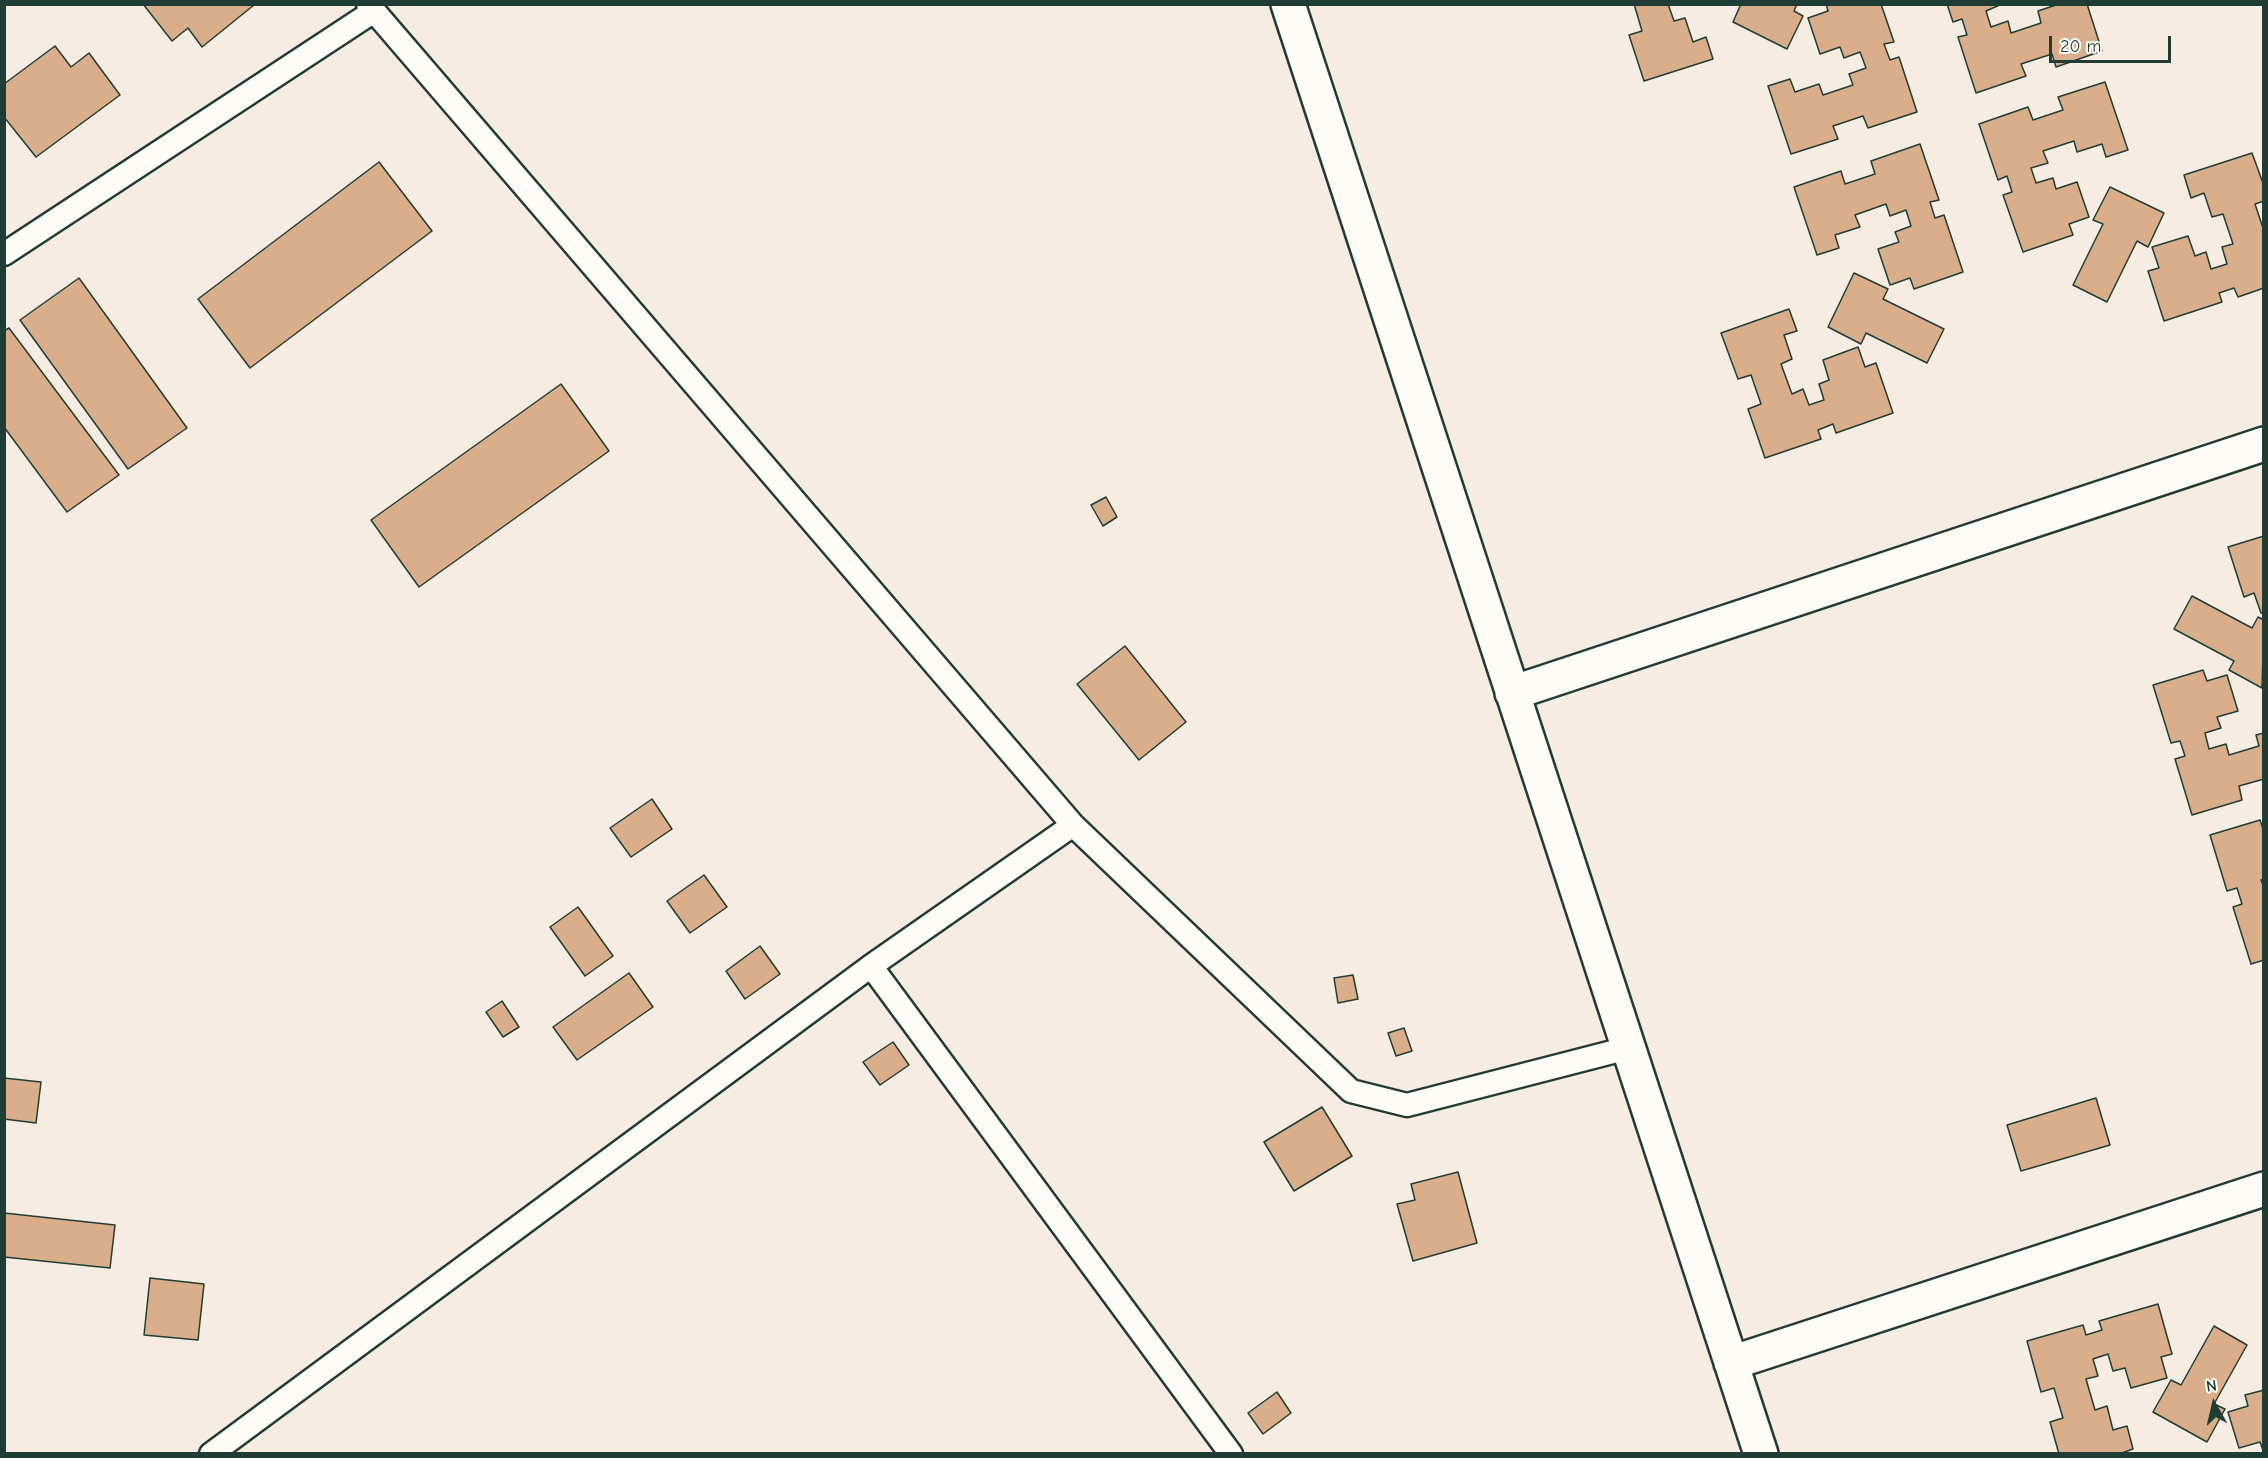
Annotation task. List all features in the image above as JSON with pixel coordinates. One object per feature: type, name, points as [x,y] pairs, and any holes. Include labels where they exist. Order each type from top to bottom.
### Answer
[{"type":"street","points":[[1288,4],[1761,1454]]},
{"type":"street","points":[[1512,693],[2264,444]]},
{"type":"street","points":[[1731,1363],[2264,1190]]},
{"type":"lane","points":[[4,254],[371,8],[1073,825],[1351,1091],[1407,1105],[1628,1048]]},
{"type":"lane","points":[[212,1454],[871,966],[1073,825]]},
{"type":"lane","points":[[871,966],[1231,1454]]},
{"type":"building","points":[[143,4],[254,5],[202,47],[188,28],[172,41]]},
{"type":"building","points":[[1634,4],[1668,4],[1674,21],[1685,18],[1693,42],[1706,37],[1713,59],[1644,81],[1629,35],[1642,31]]},
{"type":"building","points":[[1741,4],[1797,4],[1794,11],[1803,16],[1787,49],[1733,22]]},
{"type":"building","points":[[1826,4],[1881,4],[1894,42],[1884,44],[1890,60],[1899,57],[1917,112],[1868,128],[1863,116],[1833,126],[1838,139],[1791,154],[1768,86],[1790,79],[1795,92],[1819,84],[1823,95],[1853,85],[1849,74],[1866,68],[1860,52],[1844,58],[1840,47],[1820,54],[1808,18],[1828,11]]},
{"type":"building","points":[[1947,4],[2002,4],[1986,11],[1991,27],[2008,21],[2011,33],[2041,23],[2038,11],[2059,4],[2087,4],[2102,51],[2056,67],[2052,54],[2021,64],[2026,76],[1976,93],[1958,37],[1967,35],[1962,19],[1953,22]]},
{"type":"building","points":[[55,46],[71,67],[89,53],[120,95],[36,157],[4,117],[4,84]]},
{"type":"building","points":[[2105,82],[2128,150],[2106,157],[2102,144],[2077,152],[2074,141],[2043,151],[2048,163],[2031,168],[2036,183],[2053,178],[2056,189],[2077,182],[2089,217],[2069,224],[2073,235],[2023,252],[2003,195],[2012,192],[2007,176],[1998,180],[1979,124],[2028,107],[2033,120],[2063,110],[2058,97]]},
{"type":"building","points":[[1920,144],[1939,200],[1930,202],[1935,218],[1944,215],[1963,272],[1914,289],[1910,278],[1890,285],[1878,249],[1899,242],[1895,232],[1911,226],[1906,210],[1890,216],[1886,204],[1855,215],[1860,227],[1835,235],[1839,248],[1817,255],[1794,187],[1841,171],[1845,184],[1875,174],[1871,161]]},
{"type":"building","points":[[2252,153],[2264,186],[2264,201],[2255,204],[2264,231],[2264,288],[2238,297],[2234,288],[2219,293],[2222,302],[2164,321],[2148,271],[2159,268],[2152,247],[2188,236],[2195,256],[2206,252],[2211,269],[2227,264],[2222,247],[2233,244],[2223,214],[2212,217],[2204,193],[2191,198],[2184,175]]},
{"type":"building","points":[[379,162],[432,231],[250,368],[198,299]]},
{"type":"building","points":[[2110,187],[2164,213],[2148,247],[2137,241],[2107,302],[2073,285],[2103,224],[2093,220]]},
{"type":"building","points":[[1854,273],[1888,289],[1883,299],[1944,329],[1927,363],[1866,333],[1861,344],[1828,327]]},
{"type":"building","points":[[79,278],[187,428],[128,469],[20,320]]},
{"type":"building","points":[[1789,309],[1797,331],[1784,335],[1792,359],[1781,364],[1792,394],[1803,389],[1809,405],[1824,400],[1819,384],[1829,380],[1823,360],[1858,347],[1865,367],[1876,363],[1893,413],[1836,433],[1833,424],[1818,430],[1821,439],[1765,458],[1748,409],[1761,404],[1751,375],[1738,379],[1721,333]]},
{"type":"building","points":[[9,328],[119,475],[67,512],[4,427],[4,331]]},
{"type":"building","points":[[561,384],[609,451],[419,587],[371,520]]},
{"type":"building","points":[[1106,497],[1117,517],[1103,526],[1091,505]]},
{"type":"building","points":[[2264,536],[2264,613],[2261,613],[2254,593],[2244,597],[2228,547]]},
{"type":"building","points":[[2192,596],[2252,628],[2258,617],[2264,620],[2262,688],[2229,670],[2234,661],[2174,629]]},
{"type":"building","points":[[1125,646],[1186,722],[1139,760],[1077,684]]},
{"type":"building","points":[[2203,670],[2207,681],[2227,675],[2238,711],[2217,717],[2221,728],[2205,733],[2209,749],[2226,744],[2229,755],[2259,746],[2256,735],[2264,733],[2264,779],[2239,786],[2242,800],[2192,815],[2175,759],[2185,756],[2180,741],[2171,743],[2153,685]]},
{"type":"building","points":[[652,799],[672,829],[631,857],[610,828]]},
{"type":"building","points":[[2260,820],[2264,832],[2264,879],[2261,880],[2264,888],[2264,960],[2251,964],[2233,907],[2242,904],[2237,888],[2227,891],[2210,835]]},
{"type":"building","points":[[704,875],[727,907],[690,933],[667,901]]},
{"type":"building","points":[[578,907],[613,956],[585,976],[550,927]]},
{"type":"building","points":[[760,946],[780,974],[745,999],[726,971]]},
{"type":"building","points":[[629,973],[653,1007],[577,1060],[553,1027]]},
{"type":"building","points":[[1353,975],[1358,999],[1338,1003],[1334,978]]},
{"type":"building","points":[[502,1001],[519,1027],[503,1037],[486,1012]]},
{"type":"building","points":[[1404,1028],[1412,1051],[1396,1056],[1388,1033]]},
{"type":"building","points":[[893,1042],[909,1065],[880,1085],[863,1062]]},
{"type":"building","points":[[4,1078],[41,1082],[36,1123],[4,1119]]},
{"type":"building","points":[[2096,1098],[2110,1145],[2021,1171],[2007,1125]]},
{"type":"building","points":[[1322,1107],[1352,1156],[1294,1191],[1264,1142]]},
{"type":"building","points":[[1458,1172],[1477,1243],[1413,1261],[1397,1204],[1415,1200],[1411,1184]]},
{"type":"building","points":[[4,1213],[115,1225],[110,1268],[4,1257]]},
{"type":"building","points":[[150,1278],[204,1284],[198,1340],[144,1335]]},
{"type":"building","points":[[2158,1304],[2172,1354],[2161,1357],[2167,1378],[2131,1388],[2125,1368],[2113,1371],[2108,1354],[2093,1359],[2098,1376],[2086,1379],[2095,1410],[2107,1406],[2113,1430],[2127,1426],[2133,1449],[2119,1454],[2059,1454],[2050,1422],[2063,1418],[2054,1388],[2041,1392],[2027,1341],[2083,1325],[2086,1335],[2102,1330],[2099,1321]]},
{"type":"building","points":[[2214,1326],[2247,1345],[2214,1404],[2225,1409],[2207,1442],[2153,1412],[2171,1380],[2181,1385]]},
{"type":"building","points":[[2264,1390],[2264,1453],[2260,1442],[2239,1448],[2228,1412],[2248,1406],[2245,1395]]},
{"type":"building","points":[[1277,1392],[1291,1413],[1263,1434],[1248,1413]]}]
